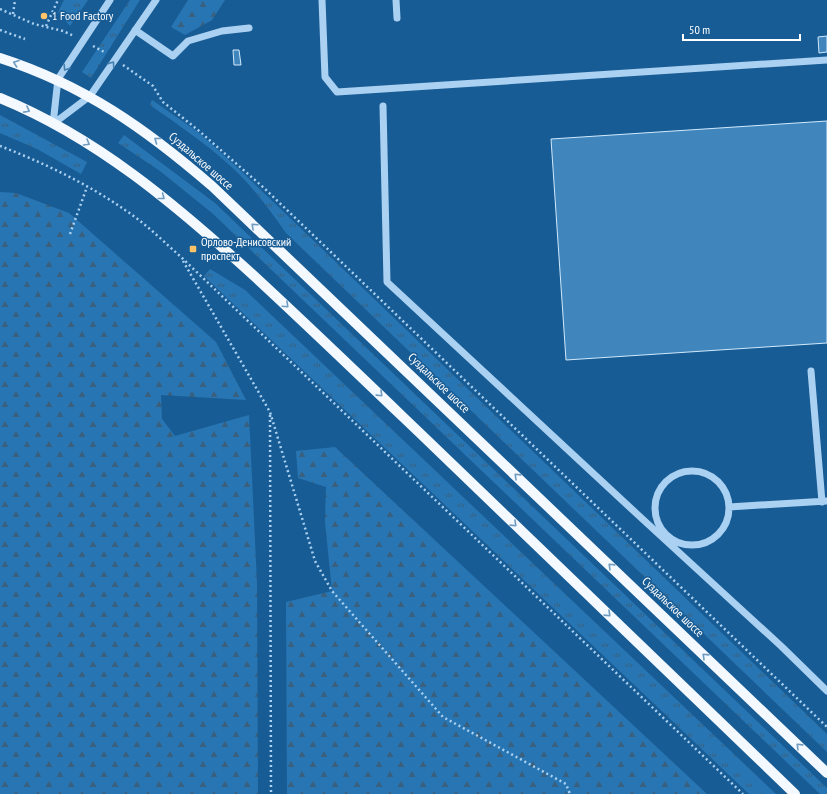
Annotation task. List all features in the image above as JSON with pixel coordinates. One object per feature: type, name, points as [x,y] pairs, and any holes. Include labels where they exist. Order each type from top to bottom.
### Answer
[{"type":"main road","name":"Суздальское шоссе","points":[[0,58],[58,79],[90,96],[128,120],[168,149],[212,186],[827,773]]},
{"type":"main road","points":[[0,98],[53,124],[110,158],[188,218],[232,255],[327,344],[795,794]]},
{"type":"street","points":[[53,124],[58,79],[110,0]]},
{"type":"street","points":[[53,124],[90,96],[156,0]]},
{"type":"street","points":[[322,0],[325,77],[337,92],[827,60]]},
{"type":"street","points":[[396,0],[397,18]]},
{"type":"street","points":[[135,30],[173,56],[188,41],[222,32],[249,28]]},
{"type":"street","points":[[382,106],[387,282],[827,690]]},
{"type":"street","points":[[729,507],[824,501],[811,370]]},
{"type":"street","points":[[697,471],[710,475],[720,483],[727,494],[729,507],[728,517],[718,536],[708,542],[698,545],[685,545],[673,541],[663,532],[657,521],[654,508],[656,496],[663,485],[672,476],[684,472],[697,471]]},
{"type":"path","points":[[13,14],[15,0]]},
{"type":"path","points":[[46,26],[58,0]]},
{"type":"path","points":[[0,30],[25,39]]},
{"type":"path","points":[[153,86],[163,102],[198,130],[264,188],[827,727]]},
{"type":"path","points":[[0,146],[33,158],[87,186],[126,210],[181,257],[743,794]]},
{"type":"path","points":[[70,234],[87,186]]},
{"type":"path","points":[[181,257],[270,412],[315,561],[332,591],[443,717],[566,784],[570,794]]},
{"type":"path","points":[[270,412],[271,794]]},
{"type":"green space","points":[[64,0],[88,0],[70,26],[58,12]]},
{"type":"green space","points":[[130,0],[140,0],[91,78],[82,72]]},
{"type":"green space","points":[[188,0],[225,0],[212,20],[185,35],[171,27]]},
{"type":"green space","points":[[152,100],[198,132],[239,169],[827,734],[827,752],[286,233],[257,194],[228,163],[150,105]]},
{"type":"green space","points":[[0,115],[87,162],[81,174],[37,149],[0,133]]},
{"type":"green space","points":[[124,135],[215,203],[827,788],[827,794],[820,794],[212,213],[160,171],[118,143]]},
{"type":"green space","points":[[0,192],[16,193],[69,213],[216,342],[246,400],[161,395],[162,419],[175,436],[249,415],[257,583],[258,794],[0,794]]},
{"type":"green space","points":[[210,269],[245,290],[776,794],[749,794],[204,276]]},
{"type":"green space","points":[[335,447],[707,794],[287,794],[286,602],[332,591],[325,522],[326,487],[298,478],[296,451]]},
{"type":"building","points":[[827,36],[827,52],[819,53],[818,37]]},
{"type":"building","points":[[233,50],[239,50],[241,65],[234,65]]},
{"type":"building","points":[[827,121],[827,343],[566,360],[551,139]]},
{"type":"place","name":"1 Food Factory","points":[[44,16]]},
{"type":"place","name":"Орлово-Денисовский проспект","points":[[193,249]]}]
